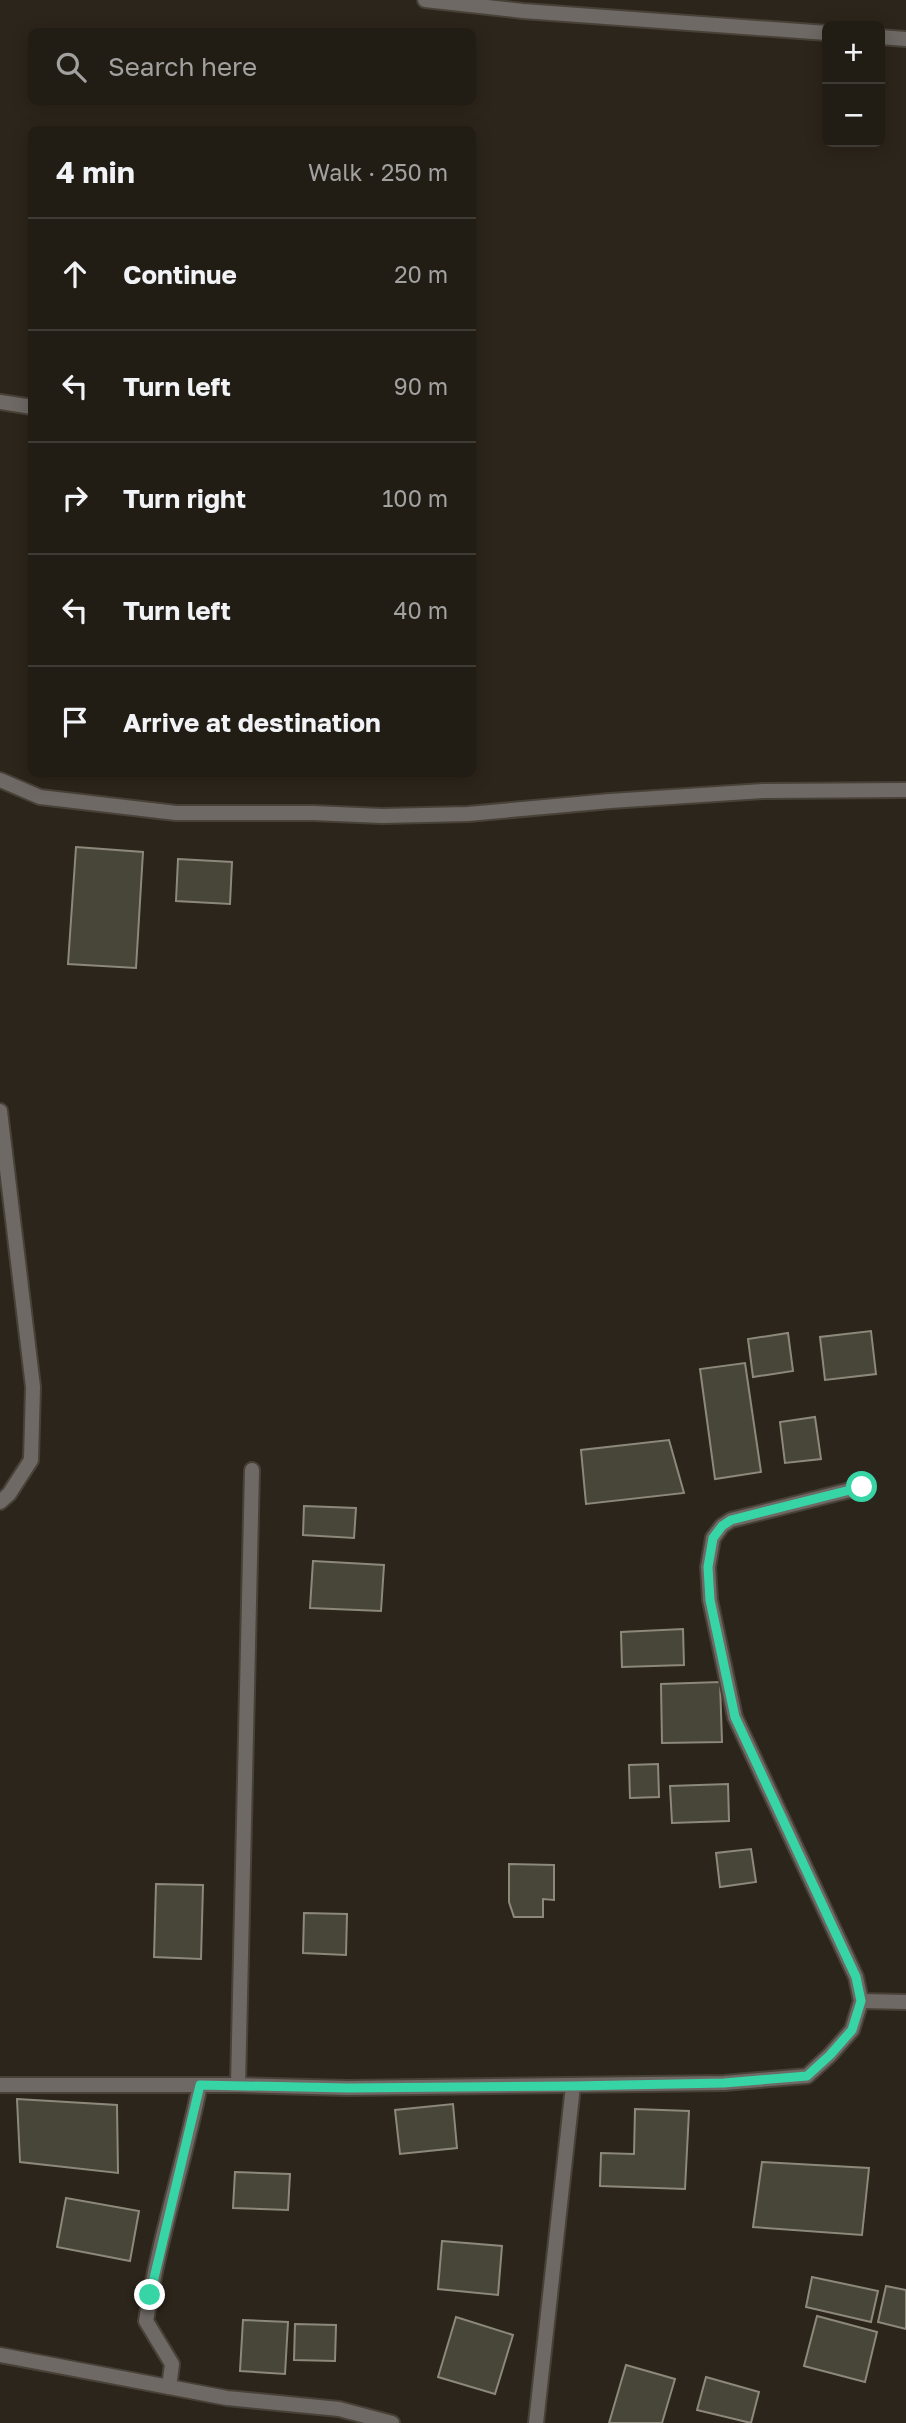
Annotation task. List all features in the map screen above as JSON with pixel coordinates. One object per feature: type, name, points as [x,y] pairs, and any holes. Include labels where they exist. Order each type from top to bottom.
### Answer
[{"type":"street","points":[[425,0],[523,11],[822,33]]},
{"type":"street","points":[[885,37],[906,39]]},
{"type":"street","points":[[0,402],[28,406]]},
{"type":"street","points":[[0,780],[40,797],[176,813],[382,816],[468,814],[763,791],[906,790]]},
{"type":"street","points":[[0,1111],[33,1387],[31,1460],[9,1494],[0,1502]]},
{"type":"street","points":[[238,2085],[252,1470]]},
{"type":"street","points":[[0,2085],[348,2088],[573,2086],[724,2083],[807,2076],[852,2030],[861,2001],[856,1977],[735,1717],[710,1600],[708,1567],[713,1538],[722,1526],[731,1520],[862,1487]]},
{"type":"street","points":[[861,2001],[906,2002]]},
{"type":"street","points":[[169,2387],[172,2364],[146,2321],[159,2252],[200,2085]]},
{"type":"street","points":[[536,2423],[573,2086]]},
{"type":"street","points":[[0,2355],[227,2398],[338,2409],[391,2423]]},
{"type":"building","points":[[76,847],[143,852],[136,968],[68,964]]},
{"type":"building","points":[[178,859],[232,862],[230,904],[176,901]]},
{"type":"building","points":[[871,1331],[876,1374],[825,1380],[820,1337]]},
{"type":"building","points":[[788,1333],[793,1371],[753,1377],[748,1339]]},
{"type":"building","points":[[745,1363],[761,1472],[715,1479],[700,1369]]},
{"type":"building","points":[[815,1417],[821,1459],[785,1463],[780,1422]]},
{"type":"building","points":[[669,1440],[684,1493],[586,1504],[581,1450]]},
{"type":"building","points":[[304,1506],[356,1508],[354,1538],[303,1535]]},
{"type":"building","points":[[313,1561],[384,1565],[381,1611],[310,1608]]},
{"type":"building","points":[[683,1629],[684,1665],[622,1667],[621,1632]]},
{"type":"building","points":[[720,1682],[722,1742],[662,1743],[661,1684]]},
{"type":"building","points":[[658,1764],[659,1797],[630,1798],[629,1765]]},
{"type":"building","points":[[728,1784],[729,1821],[672,1823],[670,1786]]},
{"type":"building","points":[[751,1849],[756,1882],[720,1887],[716,1853]]},
{"type":"building","points":[[509,1864],[554,1865],[554,1900],[543,1899],[543,1917],[514,1917],[509,1902]]},
{"type":"building","points":[[156,1884],[203,1885],[201,1959],[154,1957]]},
{"type":"building","points":[[304,1913],[347,1914],[346,1955],[303,1953]]},
{"type":"building","points":[[17,2099],[117,2105],[118,2173],[20,2162]]},
{"type":"building","points":[[453,2104],[457,2148],[400,2154],[395,2110]]},
{"type":"building","points":[[635,2109],[689,2111],[685,2189],[600,2186],[601,2153],[634,2154]]},
{"type":"building","points":[[762,2162],[869,2168],[862,2235],[753,2227]]},
{"type":"building","points":[[235,2172],[290,2174],[288,2210],[233,2208]]},
{"type":"building","points":[[66,2198],[139,2211],[130,2261],[57,2247]]},
{"type":"building","points":[[442,2241],[502,2246],[498,2295],[438,2289]]},
{"type":"building","points":[[812,2277],[878,2291],[871,2322],[806,2307]]},
{"type":"building","points":[[886,2286],[906,2290],[906,2329],[878,2322]]},
{"type":"building","points":[[817,2316],[877,2332],[865,2382],[804,2366]]},
{"type":"building","points":[[456,2317],[513,2335],[495,2394],[438,2377]]},
{"type":"building","points":[[243,2320],[288,2322],[285,2374],[240,2371]]},
{"type":"building","points":[[295,2324],[336,2325],[335,2361],[294,2360]]},
{"type":"building","points":[[626,2365],[675,2379],[662,2423],[609,2423]]},
{"type":"building","points":[[706,2377],[759,2392],[751,2423],[697,2410]]},
{"type":"route","points":[[150,2295],[200,2085],[348,2088],[724,2083],[807,2076],[830,2055],[852,2030],[861,2001],[856,1977],[735,1717],[710,1600],[708,1567],[713,1538],[722,1526],[731,1520],[862,1487]]}]
